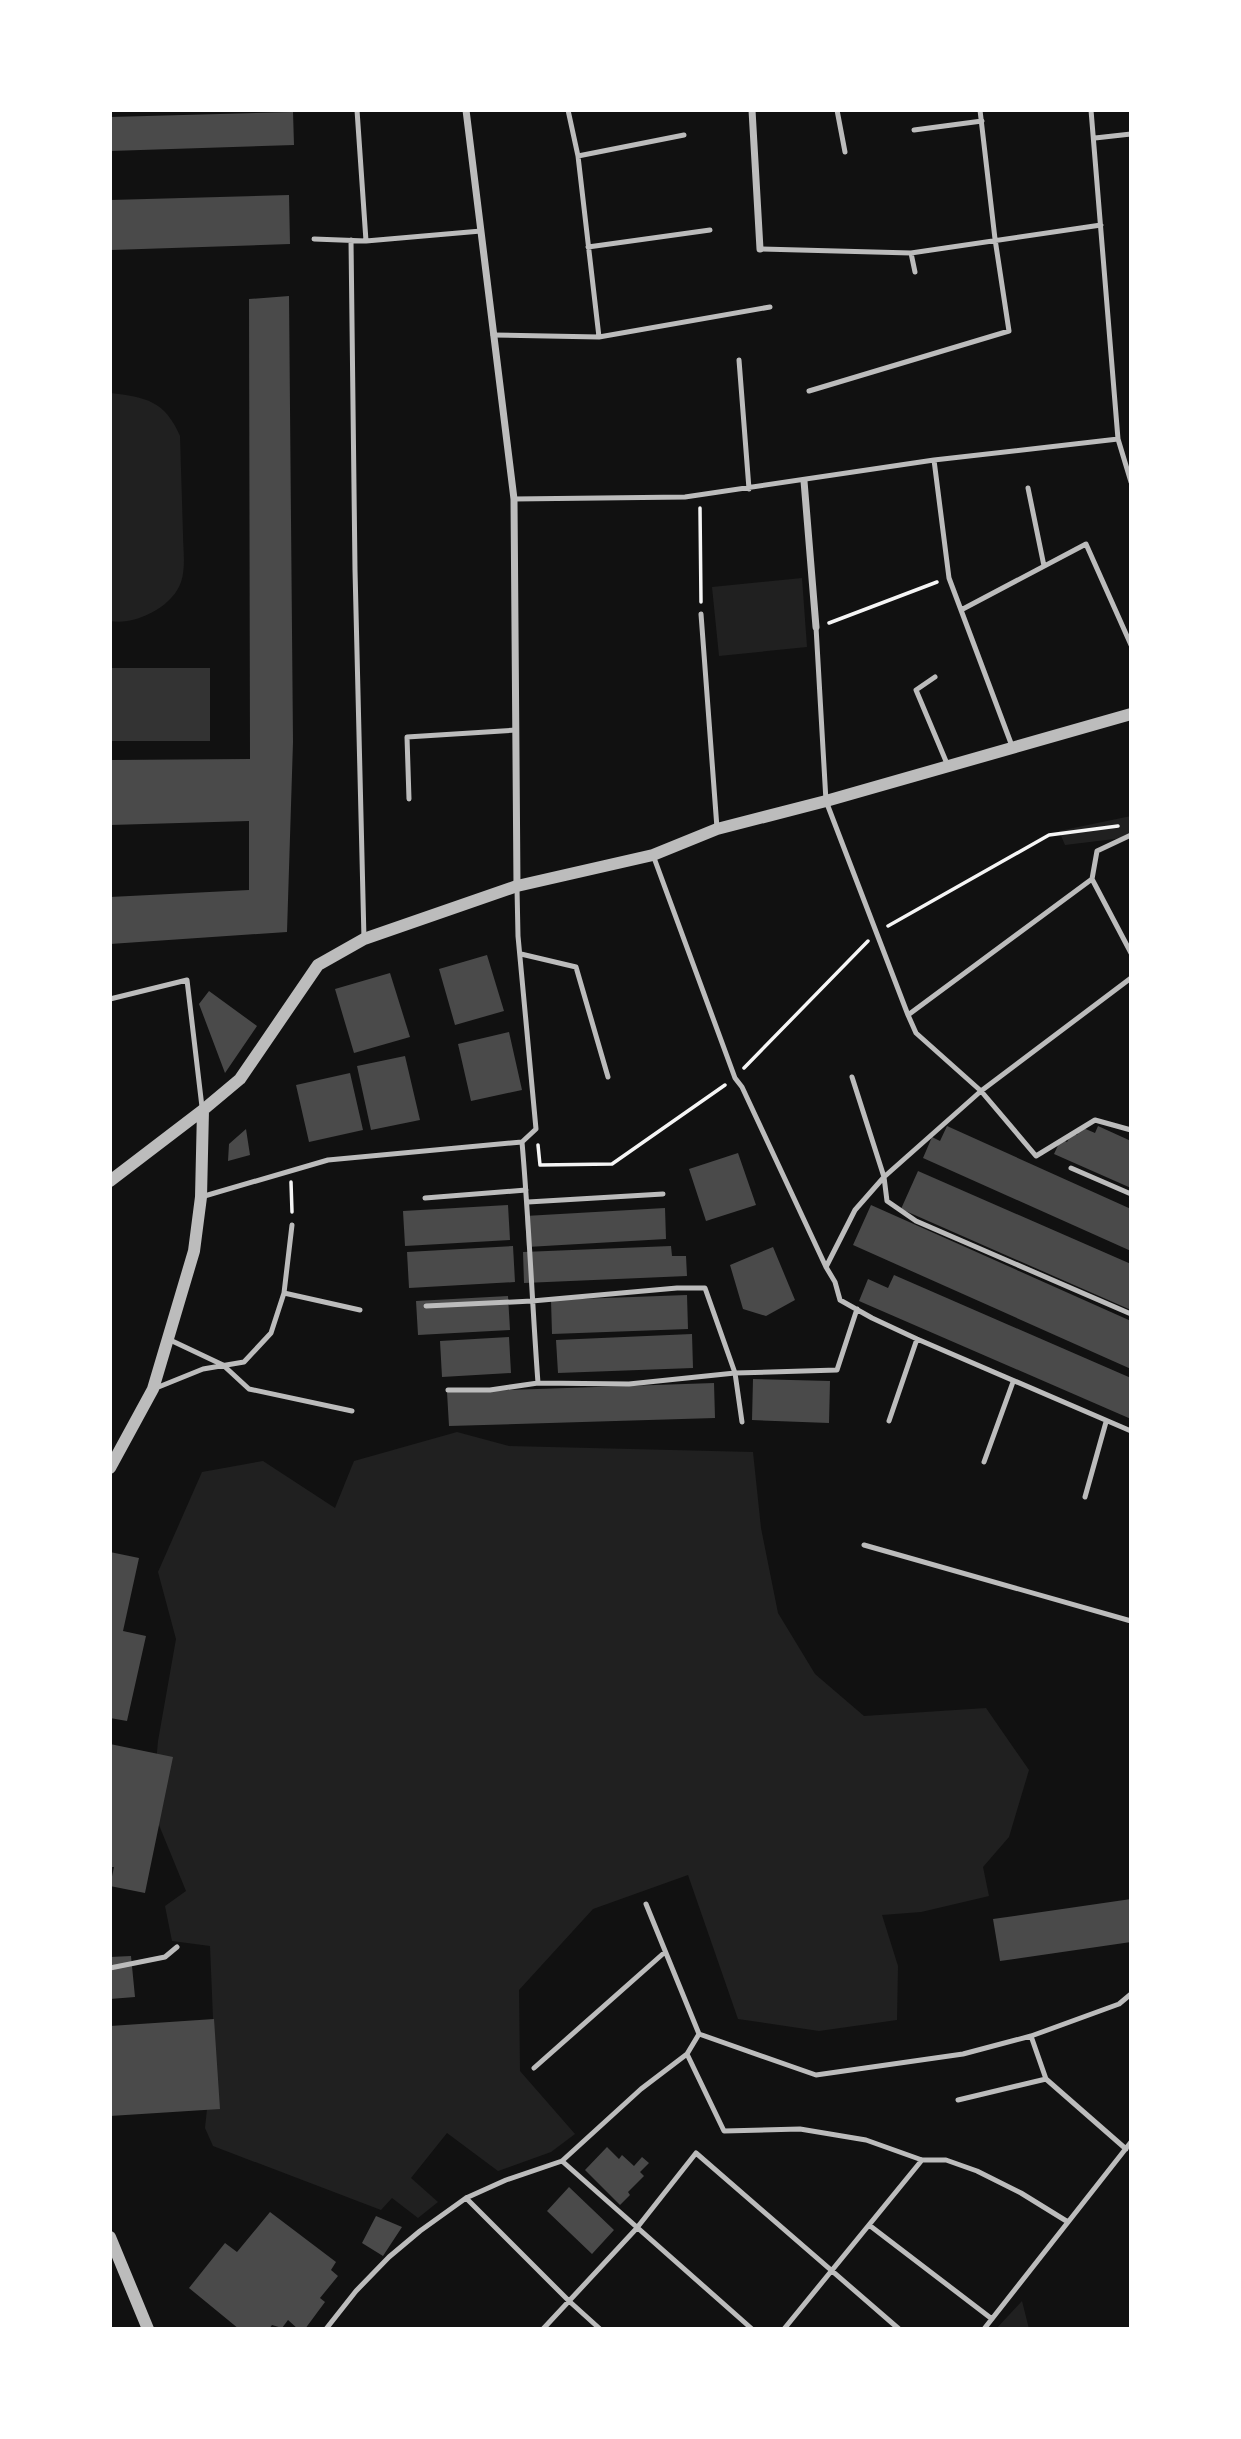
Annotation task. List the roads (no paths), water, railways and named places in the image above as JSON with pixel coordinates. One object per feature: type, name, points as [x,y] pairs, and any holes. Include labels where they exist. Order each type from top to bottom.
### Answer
[{"type":"street","points":[[466,110],[514,499],[517,886]]},
{"type":"street","points":[[752,110],[760,250]]},
{"type":"street","points":[[804,481],[816,628]]},
{"type":"street","points":[[110,1181],[240,1079],[318,965],[364,939],[517,886],[653,855],[717,829],[826,801],[1131,714]]},
{"type":"street","points":[[110,1468],[153,1389],[194,1251],[201,1197],[203,1110]]},
{"type":"street","points":[[110,2237],[148,2329]]},
{"type":"lane","points":[[357,110],[366,241]]},
{"type":"lane","points":[[568,110],[578,156],[599,337]]},
{"type":"lane","points":[[837,110],[845,152]]},
{"type":"lane","points":[[809,391],[1009,331],[995,239],[981,110]]},
{"type":"lane","points":[[1091,110],[1118,439],[1131,482]]},
{"type":"lane","points":[[914,130],[982,121]]},
{"type":"lane","points":[[1095,138],[1131,134]]},
{"type":"lane","points":[[578,156],[684,135]]},
{"type":"lane","points":[[760,250],[911,253],[1101,225]]},
{"type":"lane","points":[[589,247],[710,230]]},
{"type":"lane","points":[[314,239],[366,241],[481,231]]},
{"type":"lane","points":[[351,240],[355,570],[364,939]]},
{"type":"lane","points":[[911,253],[915,272]]},
{"type":"lane","points":[[493,335],[599,337],[770,307]]},
{"type":"lane","points":[[739,360],[749,489]]},
{"type":"lane","points":[[514,499],[697,496],[934,460],[1118,439]]},
{"type":"lane","points":[[934,460],[949,578],[1012,748]]},
{"type":"lane","points":[[1028,488],[1044,566]]},
{"type":"lane","points":[[961,610],[1086,544],[1131,645]]},
{"type":"lane","points":[[701,614],[717,829]]},
{"type":"lane","points":[[816,628],[826,801],[916,1033],[981,1091],[1036,1156],[1095,1120],[1131,1130]]},
{"type":"lane","points":[[934,677],[916,690],[948,766]]},
{"type":"lane","points":[[409,799],[407,737],[516,730]]},
{"type":"lane","points":[[1131,835],[1097,851],[1092,879],[1131,953]]},
{"type":"lane","points":[[653,855],[735,1078],[742,1087],[835,1282],[840,1300],[917,1339],[1131,1431]]},
{"type":"lane","points":[[908,1015],[1092,879]]},
{"type":"lane","points":[[201,1197],[328,1160],[523,1142],[536,1129],[517,886]]},
{"type":"lane","points":[[521,954],[576,967],[608,1077]]},
{"type":"lane","points":[[826,1267],[855,1210],[884,1177],[981,1091],[1131,978]]},
{"type":"lane","points":[[110,999],[187,980],[203,1110]]},
{"type":"lane","points":[[852,1077],[884,1177],[887,1202],[916,1221],[1131,1314]]},
{"type":"lane","points":[[523,1142],[538,1383]]},
{"type":"lane","points":[[1071,1168],[1131,1194]]},
{"type":"lane","points":[[425,1198],[526,1191]]},
{"type":"lane","points":[[528,1202],[663,1194]]},
{"type":"lane","points":[[153,1389],[203,1369],[244,1362],[271,1333],[284,1293],[292,1225]]},
{"type":"lane","points":[[426,1306],[532,1301],[677,1288],[705,1289],[736,1373],[743,1422]]},
{"type":"lane","points":[[284,1293],[360,1310]]},
{"type":"lane","points":[[448,1390],[490,1390],[538,1383],[629,1384],[736,1373],[837,1370],[857,1309]]},
{"type":"lane","points":[[168,1339],[223,1366],[249,1390],[352,1411]]},
{"type":"lane","points":[[889,1421],[917,1339]]},
{"type":"lane","points":[[984,1462],[1013,1382]]},
{"type":"lane","points":[[1084,1497],[1107,1422]]},
{"type":"lane","points":[[864,1545],[1131,1620]]},
{"type":"lane","points":[[646,1904],[699,2034],[816,2075],[963,2054],[1031,2036],[1119,2004],[1131,1994]]},
{"type":"lane","points":[[110,1968],[165,1958],[177,1947]]},
{"type":"lane","points":[[534,2068],[665,1952]]},
{"type":"lane","points":[[326,2329],[356,2291],[389,2257],[421,2231],[466,2198],[506,2180],[562,2161],[641,2090],[687,2054],[699,2034]]},
{"type":"lane","points":[[1031,2036],[1046,2079],[1126,2149]]},
{"type":"lane","points":[[687,2054],[724,2131],[800,2129],[866,2140],[922,2160],[946,2160],[977,2171],[1021,2193],[1068,2222]]},
{"type":"lane","points":[[958,2100],[1046,2079]]},
{"type":"lane","points":[[984,2329],[1131,2142]]},
{"type":"lane","points":[[543,2329],[636,2229],[696,2153],[899,2329]]},
{"type":"lane","points":[[784,2329],[922,2160]]},
{"type":"lane","points":[[562,2161],[751,2329]]},
{"type":"lane","points":[[466,2198],[600,2329]]},
{"type":"lane","points":[[869,2225],[992,2319]]}]
